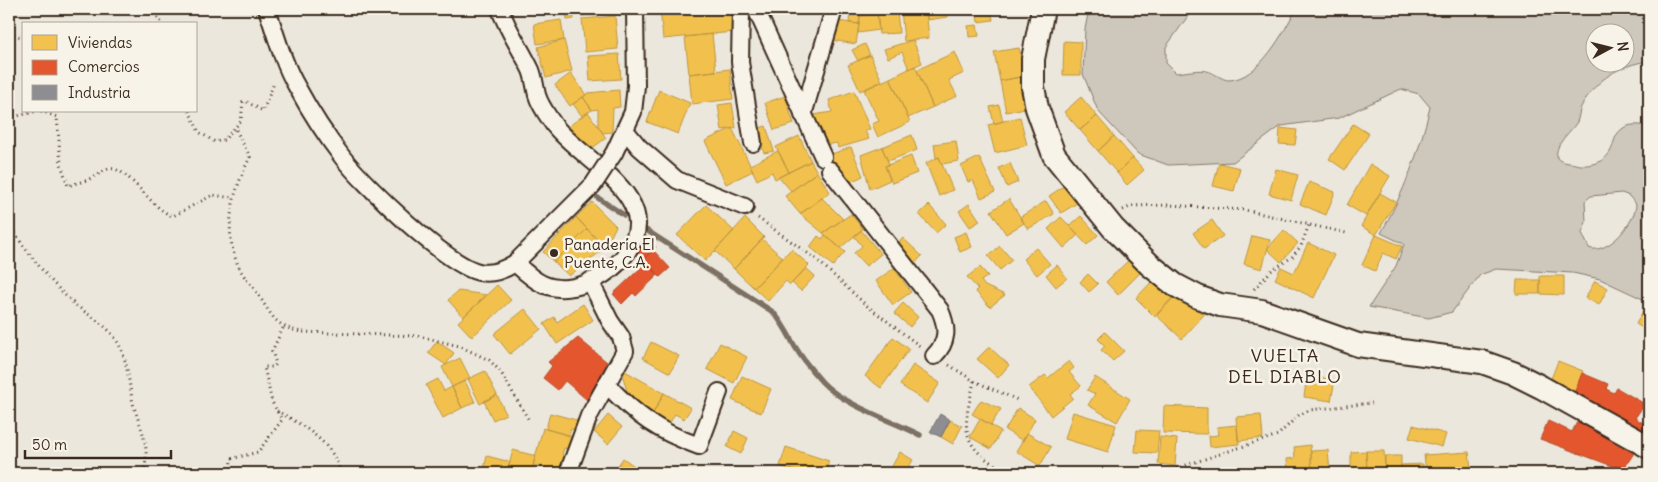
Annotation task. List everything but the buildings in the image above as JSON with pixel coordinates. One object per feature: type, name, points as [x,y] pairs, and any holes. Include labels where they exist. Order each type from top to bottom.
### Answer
[{"type":"main road","points":[[1042,11],[1033,59],[1037,108],[1054,155],[1104,218],[1150,265],[1175,285],[1198,297],[1236,308],[1262,311],[1358,345],[1482,362],[1534,384],[1649,447]]},
{"type":"street","points":[[268,9],[288,71],[297,88],[333,143],[360,178],[428,240],[470,269],[491,273],[504,270],[515,263],[593,185],[614,153],[633,112],[636,86],[634,9]]},
{"type":"street","points":[[500,9],[506,26],[531,70],[542,106],[555,126],[575,147],[617,181],[628,194],[636,223],[633,244],[621,261],[605,273],[578,286],[550,289],[531,277],[515,263]]},
{"type":"street","points":[[741,9],[740,62],[753,143]]},
{"type":"street","points":[[756,9],[826,164],[940,310],[944,319],[945,341],[934,356]]},
{"type":"street","points":[[803,115],[834,9]]},
{"type":"street","points":[[625,130],[639,147],[677,180],[745,207]]},
{"type":"street","points":[[568,473],[590,416],[624,356],[624,343],[610,321],[590,281]]},
{"type":"street","points":[[607,385],[632,410],[652,425],[698,446],[719,392]]},
{"type":"path","points":[[151,9],[161,22]]},
{"type":"path","points":[[9,32],[22,37]]},
{"type":"path","points":[[189,112],[199,132],[215,142],[224,140],[236,130],[241,121],[244,102],[261,111],[266,108],[275,77]]},
{"type":"path","points":[[9,118],[36,112]]},
{"type":"path","points":[[46,112],[51,113],[57,118],[61,164],[68,186],[91,178],[110,168],[122,171],[151,203],[166,214],[173,216],[213,195],[233,198]]},
{"type":"path","points":[[236,130],[250,157],[233,198],[230,242],[233,254],[242,273],[268,313],[283,328],[301,332],[419,336],[459,346],[489,360],[500,371],[530,422]]},
{"type":"path","points":[[1104,218],[1132,206],[1170,204],[1245,210],[1346,233]]},
{"type":"path","points":[[745,207],[770,228],[816,259],[895,329],[974,381],[1020,401]]},
{"type":"path","points":[[9,225],[22,245],[69,299],[106,327],[116,340],[126,365],[130,392],[147,446],[147,460],[143,473]]},
{"type":"path","points":[[1236,308],[1271,270],[1292,257],[1301,246],[1309,225]]},
{"type":"path","points":[[230,473],[231,459],[258,452],[282,420],[272,402],[264,367],[276,364],[272,351],[283,328]]},
{"type":"path","points":[[974,381],[966,421],[966,436],[971,446],[992,463],[1018,473]]},
{"type":"path","points":[[1162,473],[1278,434],[1300,415],[1309,410],[1372,403]]},
{"type":"path","points":[[277,411],[304,425],[317,436],[339,465],[340,473]]},
{"type":"shaded area","points":[[1089,9],[1193,9],[1166,47],[1166,63],[1176,73],[1204,70],[1229,80],[1240,78],[1260,63],[1285,30],[1296,9],[1649,9],[1649,61],[1636,64],[1636,22],[1586,22],[1586,72],[1614,72],[1601,81],[1587,97],[1581,107],[1577,122],[1560,143],[1557,158],[1563,162],[1579,165],[1594,164],[1607,156],[1612,149],[1617,134],[1622,129],[1632,125],[1649,126],[1649,302],[1600,279],[1573,273],[1496,269],[1480,275],[1452,312],[1429,318],[1369,307],[1396,266],[1404,244],[1381,233],[1397,203],[1410,172],[1426,123],[1430,107],[1419,94],[1401,89],[1339,118],[1281,126],[1233,162],[1168,165],[1138,154],[1098,111],[1083,74],[1085,29]],"holes":[[[1622,193],[1629,196],[1636,204],[1635,211],[1626,228],[1604,247],[1589,248],[1582,233],[1586,222],[1585,201],[1591,196]]]},
{"type":"waterway","points":[[598,198],[624,215]]},
{"type":"waterway","points":[[646,230],[773,312],[803,359],[818,378],[831,390],[854,405],[920,435]]},
{"type":"place","name":"Panadería El Puente, C.A.","points":[[554,253]]},
{"type":"district","name":"VUELTA DEL DIABLO","points":[[1285,366]]}]
